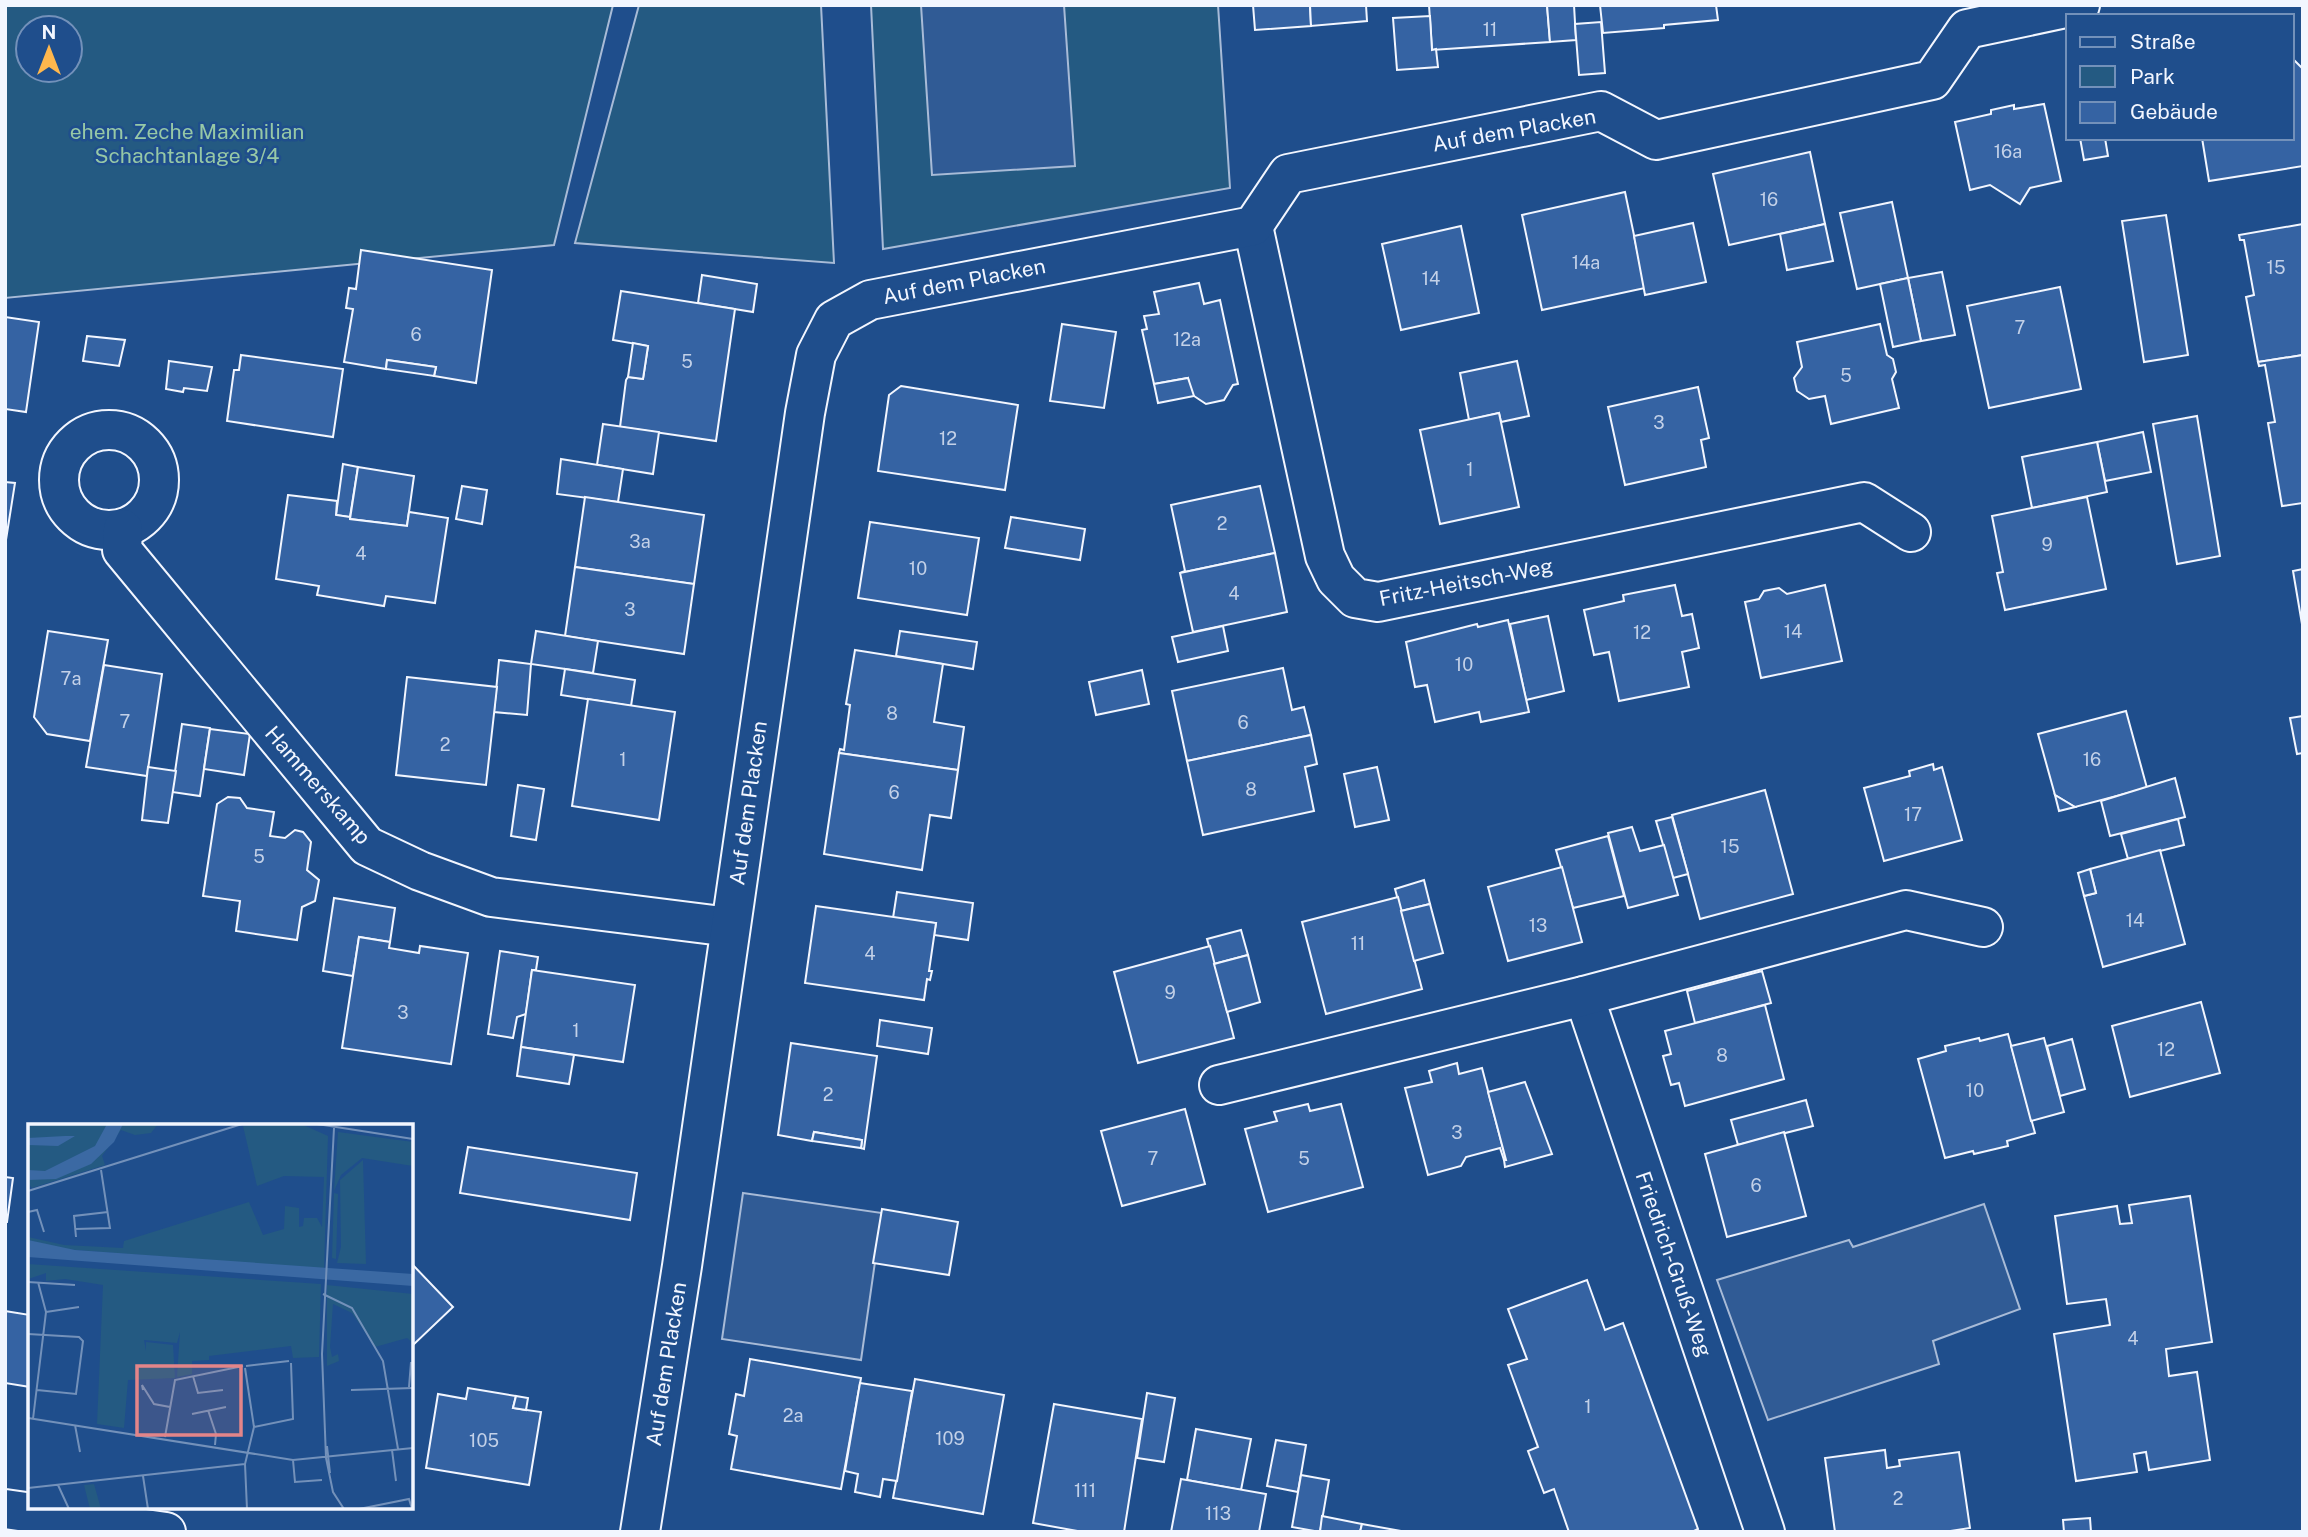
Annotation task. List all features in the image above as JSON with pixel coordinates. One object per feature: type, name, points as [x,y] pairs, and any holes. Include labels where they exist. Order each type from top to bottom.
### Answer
[{"type":"street","name":"Auf dem Placken","points":[[640,1532],[682,1266],[805,413],[816,355],[834,320],[870,300],[1253,226],[1288,173],[1601,111],[1656,140],[1932,79],[1967,29],[2080,5]]},
{"type":"street","name":"Fritz-Heitsch-Weg","points":[[1253,226],[1325,556],[1336,579],[1355,598],[1378,602],[1864,502],[1911,532]]},
{"type":"street","name":"Hammerskamp","points":[[123,529],[122,550],[367,846],[420,871],[491,897],[730,927]]},
{"type":"street","points":[[1219,1086],[1584,996],[1906,910],[1983,927]]},
{"type":"street","name":"Friedrich-Gruß-Weg","points":[[1584,996],[1765,1532]]},
{"type":"street","points":[[5,1509],[166,1532]]},
{"type":"green space","name":"ehem. Zeche Maximilian Schachtanlage 3/4","points":[[5,5],[613,5],[554,245],[5,298]]},
{"type":"green space","points":[[639,5],[821,5],[834,263],[575,243]]},
{"type":"green space","points":[[871,5],[1218,5],[1230,188],[883,249]]},
{"type":"shaded area","points":[[921,5],[1064,5],[1075,166],[932,175]]},
{"type":"shaded area","points":[[743,1193],[882,1213],[861,1360],[722,1339]]},
{"type":"shaded area","points":[[1984,1204],[2020,1309],[1933,1341],[1939,1364],[1768,1420],[1717,1280],[1849,1240],[1853,1247]]},
{"type":"building","points":[[1253,5],[1310,5],[1311,26],[1255,30]]},
{"type":"building","points":[[1310,5],[1366,5],[1367,21],[1311,26]]},
{"type":"building","points":[[1429,5],[1547,5],[1550,42],[1432,50]]},
{"type":"building","points":[[1547,5],[1574,5],[1576,40],[1550,42]]},
{"type":"building","points":[[1600,5],[1716,5],[1718,20],[1603,33]]},
{"type":"building","points":[[1430,16],[1432,50],[1436,49],[1438,67],[1397,70],[1393,18]]},
{"type":"building","points":[[1601,22],[1605,73],[1579,75],[1575,24]]},
{"type":"building","points":[[2294,61],[2303,69],[2303,166],[2209,181],[2202,140],[2294,140]]},
{"type":"building","points":[[2044,104],[2061,181],[2030,188],[2020,204],[1990,185],[1970,190],[1955,122],[1991,114],[1991,110],[2014,105],[2014,109]]},
{"type":"building","points":[[2080,140],[2105,140],[2108,156],[2084,160]]},
{"type":"building","points":[[1810,152],[1825,224],[1729,245],[1713,174]]},
{"type":"building","points":[[1625,192],[1645,288],[1542,310],[1522,215]]},
{"type":"building","points":[[1892,202],[1908,278],[1857,289],[1840,213]]},
{"type":"building","points":[[2166,215],[2188,355],[2144,362],[2122,221]]},
{"type":"building","points":[[1693,223],[1706,282],[1645,295],[1634,236]]},
{"type":"building","points":[[1825,224],[1833,261],[1787,270],[1780,234]]},
{"type":"building","points":[[2303,224],[2303,355],[2258,362],[2246,297],[2254,295],[2244,240],[2240,240],[2239,235]]},
{"type":"building","points":[[1461,226],[1479,313],[1401,330],[1382,244]]},
{"type":"building","points":[[361,250],[492,270],[476,383],[434,376],[436,367],[387,360],[386,369],[344,362],[353,309],[346,308],[349,288],[356,289]]},
{"type":"building","points":[[1942,272],[1955,335],[1921,341],[1908,278]]},
{"type":"building","points":[[702,275],[757,284],[753,312],[698,303]]},
{"type":"building","points":[[1908,278],[1921,341],[1893,347],[1880,284]]},
{"type":"building","points":[[1199,283],[1204,304],[1220,300],[1238,384],[1233,385],[1224,400],[1206,404],[1191,394],[1188,378],[1154,384],[1142,330],[1147,329],[1144,316],[1159,314],[1154,292]]},
{"type":"building","points":[[2060,287],[2081,389],[1989,408],[1967,306]]},
{"type":"building","points":[[621,291],[735,309],[716,441],[620,427],[626,380],[628,377],[643,379],[648,346],[613,340]]},
{"type":"building","points":[[5,317],[39,322],[26,412],[5,409]]},
{"type":"building","points":[[1062,324],[1116,332],[1104,408],[1050,401]]},
{"type":"building","points":[[1880,324],[1887,355],[1893,359],[1896,372],[1892,379],[1899,408],[1831,424],[1825,396],[1809,399],[1797,391],[1794,378],[1802,367],[1797,342]]},
{"type":"building","points":[[87,336],[125,340],[119,366],[83,361]]},
{"type":"building","points":[[633,343],[648,346],[643,379],[628,377]]},
{"type":"building","points":[[241,355],[343,369],[333,437],[227,421],[234,370],[239,370]]},
{"type":"building","points":[[2303,355],[2303,503],[2282,506],[2268,423],[2275,422],[2265,365],[2259,366],[2258,362]]},
{"type":"building","points":[[387,360],[436,367],[434,376],[386,369]]},
{"type":"building","points":[[169,361],[212,367],[207,391],[184,388],[183,392],[166,389]]},
{"type":"building","points":[[1517,361],[1529,416],[1501,422],[1499,413],[1469,420],[1460,373]]},
{"type":"building","points":[[1188,378],[1194,396],[1158,403],[1154,384]]},
{"type":"building","points":[[901,386],[1018,405],[1005,490],[878,471],[889,395]]},
{"type":"building","points":[[1698,387],[1709,438],[1701,440],[1706,467],[1625,485],[1608,407]]},
{"type":"building","points":[[1499,413],[1519,507],[1440,524],[1420,430]]},
{"type":"building","points":[[2197,416],[2220,556],[2177,564],[2153,424]]},
{"type":"building","points":[[603,424],[659,432],[653,474],[597,465]]},
{"type":"building","points":[[2143,432],[2151,472],[2105,481],[2097,442]]},
{"type":"building","points":[[2097,442],[2107,492],[2032,508],[2022,457]]},
{"type":"building","points":[[561,459],[623,469],[618,502],[557,494]]},
{"type":"building","points":[[343,464],[358,467],[350,517],[336,515]]},
{"type":"building","points":[[358,467],[414,476],[407,526],[350,519]]},
{"type":"building","points":[[5,482],[15,483],[5,546]]},
{"type":"building","points":[[462,486],[487,490],[482,524],[456,519]]},
{"type":"building","points":[[1260,486],[1275,553],[1180,573],[1185,571],[1171,505]]},
{"type":"building","points":[[288,495],[337,501],[336,515],[350,519],[407,526],[409,512],[448,518],[435,603],[386,596],[384,606],[317,595],[319,586],[276,579]]},
{"type":"building","points":[[585,497],[704,515],[694,584],[575,567]]},
{"type":"building","points":[[2087,497],[2106,589],[2005,610],[1997,573],[2003,572],[1992,516]]},
{"type":"building","points":[[1011,517],[1085,529],[1080,560],[1005,548]]},
{"type":"building","points":[[870,522],[979,538],[967,615],[858,598]]},
{"type":"building","points":[[1275,553],[1287,612],[1193,632],[1180,573]]},
{"type":"building","points":[[575,567],[694,584],[684,654],[565,636]]},
{"type":"building","points":[[2303,569],[2303,630],[2293,571]]},
{"type":"building","points":[[1675,585],[1682,616],[1692,614],[1699,648],[1682,652],[1689,687],[1619,701],[1609,652],[1594,655],[1584,610],[1624,601],[1623,595]]},
{"type":"building","points":[[1825,585],[1842,661],[1761,678],[1745,602],[1759,599],[1764,591],[1779,588],[1787,594]]},
{"type":"building","points":[[1548,616],[1564,691],[1526,700],[1510,624]]},
{"type":"building","points":[[1508,620],[1529,712],[1481,722],[1479,712],[1435,722],[1427,685],[1415,687],[1406,642],[1477,624],[1478,627]]},
{"type":"building","points":[[1223,626],[1228,651],[1178,662],[1172,637]]},
{"type":"building","points":[[48,631],[108,640],[90,741],[47,734],[34,717]]},
{"type":"building","points":[[536,631],[598,641],[593,673],[531,664]]},
{"type":"building","points":[[900,631],[977,642],[973,669],[896,656]]},
{"type":"building","points":[[855,650],[943,664],[934,722],[964,727],[958,770],[839,753],[840,749],[844,750],[850,705],[846,704]]},
{"type":"building","points":[[499,660],[531,664],[527,715],[494,712]]},
{"type":"building","points":[[104,665],[162,674],[147,776],[86,767]]},
{"type":"building","points":[[1283,668],[1292,710],[1304,707],[1311,735],[1187,761],[1172,691]]},
{"type":"building","points":[[565,669],[635,680],[631,706],[561,695]]},
{"type":"building","points":[[1142,670],[1149,704],[1096,715],[1089,682]]},
{"type":"building","points":[[407,677],[497,687],[486,785],[396,775]]},
{"type":"building","points":[[588,699],[675,712],[659,820],[572,806]]},
{"type":"building","points":[[2126,711],[2147,788],[2075,807],[2055,795],[2038,734]]},
{"type":"building","points":[[2303,716],[2303,753],[2297,754],[2290,718]]},
{"type":"building","points":[[182,724],[210,728],[200,796],[172,792]]},
{"type":"building","points":[[210,729],[250,734],[244,775],[204,769]]},
{"type":"building","points":[[1311,735],[1317,764],[1305,767],[1314,811],[1203,835],[1187,761]]},
{"type":"building","points":[[839,753],[958,770],[951,818],[930,815],[922,870],[824,854]]},
{"type":"building","points":[[1933,764],[1934,770],[1942,767],[1962,840],[1884,861],[1864,788],[1910,776],[1909,771]]},
{"type":"building","points":[[148,767],[176,771],[168,823],[142,820]]},
{"type":"building","points":[[1377,767],[1389,820],[1355,827],[1344,774]]},
{"type":"building","points":[[2175,778],[2185,817],[2110,836],[2101,801]]},
{"type":"building","points":[[518,785],[544,789],[536,840],[511,836]]},
{"type":"building","points":[[1765,790],[1793,894],[1700,919],[1672,815]]},
{"type":"building","points":[[2055,795],[2075,807],[2059,811]]},
{"type":"building","points":[[228,797],[240,798],[247,808],[274,812],[270,836],[285,838],[295,830],[303,832],[311,842],[307,870],[319,880],[315,901],[302,907],[297,940],[236,931],[240,901],[203,896],[217,804]]},
{"type":"building","points":[[1672,817],[1688,874],[1673,878],[1656,821]]},
{"type":"building","points":[[2178,819],[2184,845],[2128,859],[2121,834]]},
{"type":"building","points":[[1632,827],[1640,851],[1664,845],[1678,895],[1628,908],[1608,833]]},
{"type":"building","points":[[1608,836],[1624,896],[1573,908],[1556,850]]},
{"type":"building","points":[[2160,850],[2185,944],[2103,967],[2084,896],[2096,893],[2090,869]]},
{"type":"building","points":[[1562,867],[1582,942],[1508,961],[1488,887]]},
{"type":"building","points":[[2090,869],[2096,893],[2084,896],[2078,873]]},
{"type":"building","points":[[1424,880],[1430,904],[1401,911],[1395,889]]},
{"type":"building","points":[[897,892],[973,903],[968,940],[934,935],[936,923],[893,918]]},
{"type":"building","points":[[1398,897],[1422,989],[1326,1014],[1302,922]]},
{"type":"building","points":[[334,898],[395,908],[390,942],[359,937],[353,976],[323,971]]},
{"type":"building","points":[[1430,904],[1443,953],[1414,961],[1401,911]]},
{"type":"building","points":[[816,906],[936,923],[929,971],[932,971],[930,980],[927,979],[924,1000],[805,983]]},
{"type":"building","points":[[1241,930],[1248,955],[1214,964],[1207,939]]},
{"type":"building","points":[[359,937],[390,942],[389,948],[419,953],[420,946],[468,953],[451,1064],[342,1048]]},
{"type":"building","points":[[1210,946],[1234,1038],[1138,1063],[1114,972]]},
{"type":"building","points":[[500,951],[538,957],[536,970],[532,970],[526,1014],[517,1017],[513,1038],[488,1034]]},
{"type":"building","points":[[1248,955],[1260,1002],[1227,1012],[1214,964]]},
{"type":"building","points":[[532,970],[635,985],[623,1062],[521,1047]]},
{"type":"building","points":[[1762,971],[1771,1003],[1695,1023],[1687,991]]},
{"type":"building","points":[[2201,1002],[2220,1073],[2130,1097],[2112,1026]]},
{"type":"building","points":[[1765,1005],[1784,1079],[1685,1106],[1679,1083],[1671,1085],[1663,1056],[1671,1054],[1665,1031]]},
{"type":"building","points":[[880,1020],[932,1028],[928,1054],[877,1046]]},
{"type":"building","points":[[2008,1034],[2035,1133],[2007,1141],[2008,1146],[1945,1158],[1918,1059],[1946,1051],[1945,1046]]},
{"type":"building","points":[[2044,1038],[2064,1112],[2031,1121],[2011,1046]]},
{"type":"building","points":[[2072,1039],[2085,1089],[2060,1096],[2047,1046]]},
{"type":"building","points":[[791,1043],[877,1056],[864,1149],[861,1148],[862,1140],[814,1132],[812,1141],[778,1135]]},
{"type":"building","points":[[521,1047],[574,1055],[569,1084],[517,1076]]},
{"type":"building","points":[[1457,1063],[1459,1074],[1482,1068],[1506,1160],[1500,1148],[1466,1157],[1461,1166],[1428,1175],[1405,1088],[1432,1082],[1429,1071]]},
{"type":"building","points":[[1525,1082],[1552,1154],[1505,1167],[1506,1160],[1488,1092]]},
{"type":"building","points":[[1806,1100],[1813,1126],[1738,1145],[1731,1120]]},
{"type":"building","points":[[1308,1104],[1310,1111],[1341,1104],[1363,1187],[1268,1212],[1245,1129],[1277,1121],[1274,1112]]},
{"type":"building","points":[[1185,1109],[1205,1184],[1122,1206],[1101,1131]]},
{"type":"building","points":[[814,1132],[862,1140],[861,1148],[812,1141]]},
{"type":"building","points":[[1784,1132],[1806,1216],[1727,1237],[1705,1154]]},
{"type":"building","points":[[468,1147],[637,1173],[630,1220],[460,1193]]},
{"type":"building","points":[[5,1177],[13,1178],[7,1222],[5,1222]]},
{"type":"building","points":[[2190,1196],[2212,1342],[2166,1349],[2169,1376],[2197,1372],[2210,1460],[2149,1470],[2146,1452],[2134,1454],[2137,1472],[2076,1481],[2054,1334],[2110,1325],[2106,1299],[2067,1304],[2055,1216],[2117,1206],[2120,1224],[2132,1223],[2129,1205]]},
{"type":"building","points":[[882,1209],[958,1222],[949,1275],[873,1263]]},
{"type":"building","points":[[413,1265],[453,1307],[413,1345]]},
{"type":"building","points":[[1587,1280],[1605,1330],[1623,1323],[1698,1529],[1692,1532],[1569,1532],[1554,1489],[1544,1493],[1528,1451],[1538,1447],[1508,1365],[1527,1359],[1508,1309]]},
{"type":"building","points":[[5,1311],[28,1315],[28,1387],[5,1383]]},
{"type":"building","points":[[750,1359],[861,1378],[841,1489],[731,1469],[737,1436],[729,1434],[736,1394],[744,1396]]},
{"type":"building","points":[[915,1379],[1004,1395],[983,1514],[893,1498]]},
{"type":"building","points":[[860,1383],[912,1391],[897,1481],[883,1479],[880,1497],[855,1492],[858,1474],[845,1471]]},
{"type":"building","points":[[468,1388],[516,1396],[513,1408],[541,1412],[529,1485],[426,1468],[438,1394],[466,1399]]},
{"type":"building","points":[[1147,1393],[1175,1398],[1164,1462],[1137,1458]]},
{"type":"building","points":[[516,1396],[528,1398],[526,1410],[513,1408]]},
{"type":"building","points":[[1054,1404],[1142,1419],[1124,1532],[1083,1532],[1033,1523]]},
{"type":"building","points":[[1196,1429],[1251,1439],[1241,1490],[1187,1480]]},
{"type":"building","points":[[1276,1440],[1306,1445],[1298,1492],[1267,1486]]},
{"type":"building","points":[[1885,1450],[1887,1468],[1900,1466],[1899,1460],[1959,1452],[1970,1528],[1944,1532],[1835,1532],[1825,1458]]},
{"type":"building","points":[[1301,1475],[1329,1480],[1320,1532],[1292,1527]]},
{"type":"building","points":[[1181,1479],[1266,1494],[1259,1532],[1171,1532]]},
{"type":"building","points":[[1322,1516],[1362,1524],[1360,1532],[1320,1532]]},
{"type":"building","points":[[2090,1518],[2091,1532],[2064,1532],[2063,1520]]},
{"type":"building","points":[[1362,1524],[1401,1531],[1360,1532]]}]
